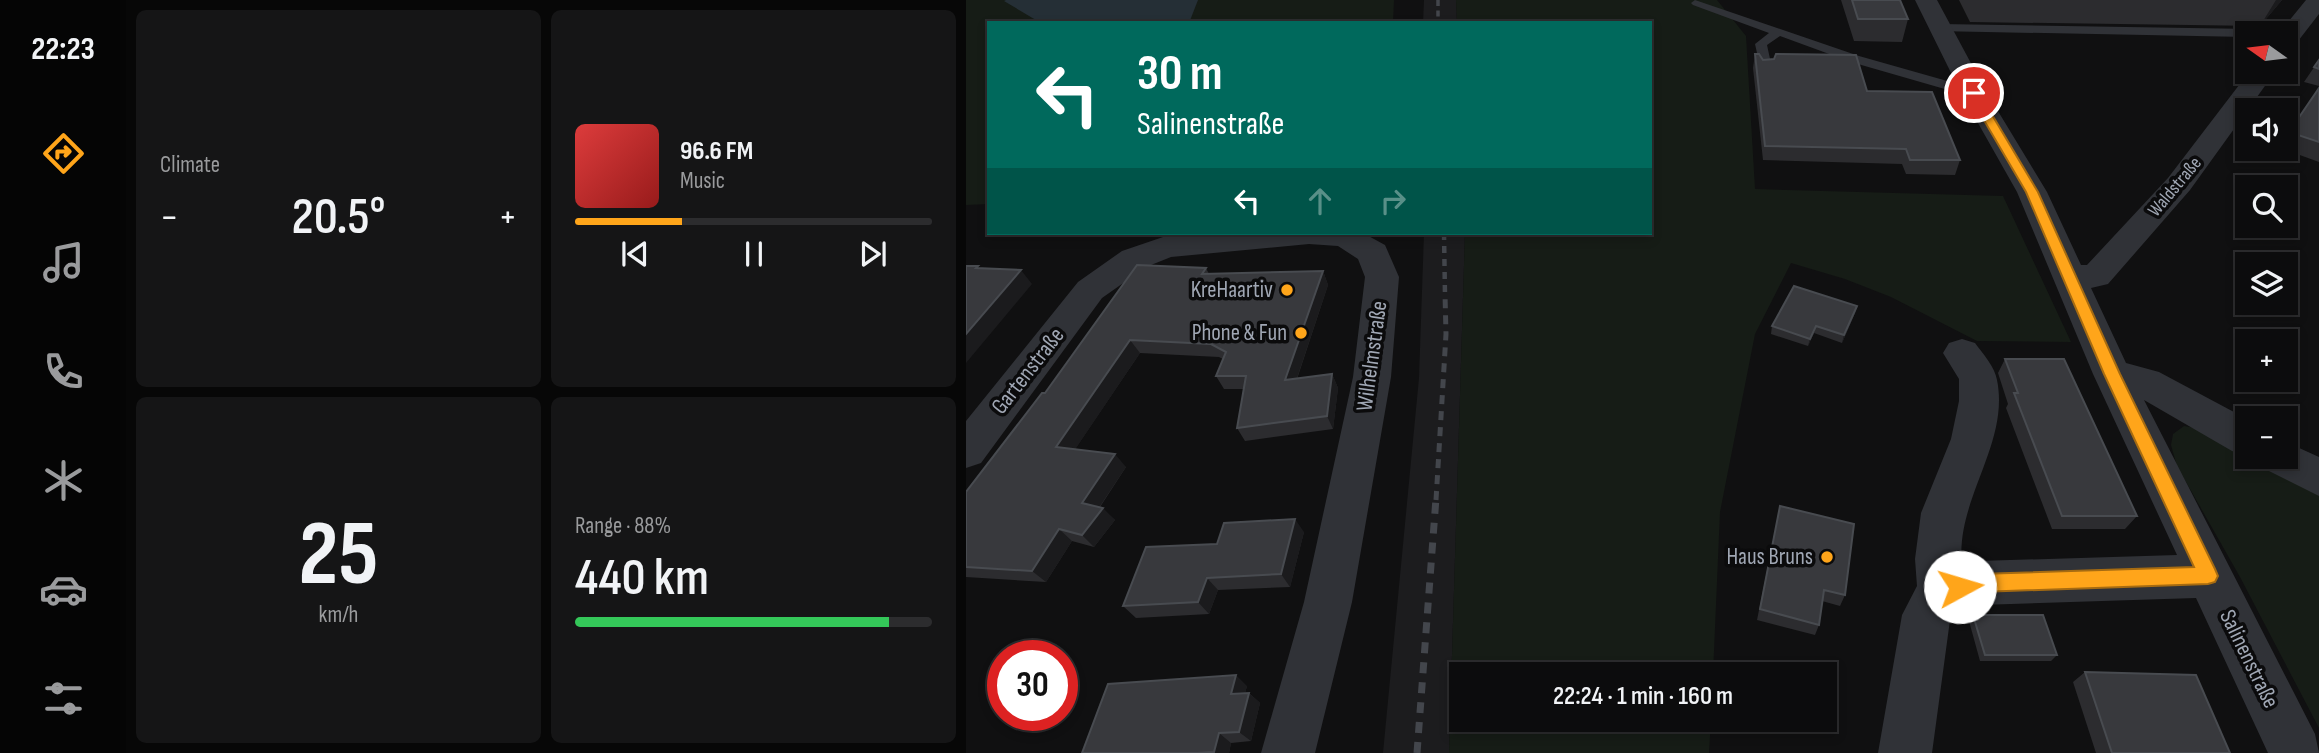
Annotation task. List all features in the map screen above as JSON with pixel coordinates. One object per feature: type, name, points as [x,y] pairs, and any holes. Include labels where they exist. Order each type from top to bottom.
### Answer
[{"type":"street","name":"Salinenstraße","points":[[1926,0],[1974,93],[2028,185],[2112,374],[2296,753]]},
{"type":"street","points":[[2298,29],[2318,0]]},
{"type":"street","name":"Waldstraße","points":[[2070,277],[2096,276],[2170,195],[2253,84]]},
{"type":"street","name":"Wilhelmstraße","points":[[1090,290],[1134,259],[1166,247],[1298,235]]},
{"type":"street","name":"Wilhelmstraße","points":[[1288,753],[1328,602],[1372,377],[1382,277],[1373,253],[1345,236],[1327,235]]},
{"type":"street","name":"Gartenstraße","points":[[966,451],[1090,290]]},
{"type":"street","points":[[1905,753],[1926,615],[1941,590],[1938,559],[1943,513],[1972,439],[1979,401],[1978,378],[1962,353]]},
{"type":"street","points":[[2112,374],[2145,382],[2235,432]]},
{"type":"street","points":[[2298,467],[2319,478]]},
{"type":"street","points":[[1941,590],[1979,583],[2208,576]]},
{"type":"lane","points":[[1697,3],[1855,59],[1974,93]]},
{"type":"lane","points":[[1940,29],[2235,33]]},
{"type":"lane","points":[[1766,68],[1761,44],[1778,32]]},
{"type":"shaded area","points":[[966,0],[1394,0],[1393,21],[987,21],[987,204],[966,205]]},
{"type":"shaded area","points":[[1198,0],[1190,21],[1038,21],[1004,1]]},
{"type":"shaded area","points":[[1424,0],[1456,0],[1457,21],[1423,21]]},
{"type":"shaded area","points":[[1456,0],[1717,0],[1746,36],[1755,189],[2003,196],[2071,342],[1977,341],[1891,297],[1845,279],[1791,263],[1755,334],[1720,512],[1714,662],[1452,662],[1465,235],[1652,235],[1652,21],[1457,21]]},
{"type":"shaded area","points":[[1424,235],[1465,235],[1452,662],[1449,662],[1449,753],[1383,753],[1419,378]]},
{"type":"shaded area","points":[[2184,426],[2202,429],[2235,447],[2235,469],[2274,469],[2319,494],[2319,728],[2240,577],[2177,466],[2171,445],[2173,434]]},
{"type":"shaded area","points":[[1450,732],[1710,732],[1709,753],[1449,753]]},
{"type":"building","points":[[1852,0],[1900,0],[1908,19],[1858,19]]},
{"type":"building","points":[[1755,54],[1759,54],[1763,60],[1774,59],[1776,54],[1856,55],[1867,91],[1932,92],[1960,160],[1910,160],[1906,149],[1765,146]]},
{"type":"building","points":[[2319,88],[2319,142],[2298,135],[2298,119]]},
{"type":"building","points":[[1137,265],[1206,268],[1202,274],[1323,271],[1285,380],[1332,374],[1327,416],[1237,428],[1246,376],[1216,376],[1226,352],[1211,344],[1130,340],[1056,447],[1115,454],[1082,503],[1103,508],[1082,535],[1059,529],[1032,571],[966,567],[966,492],[1042,393],[1045,393]]},
{"type":"building","points":[[966,266],[1021,270],[966,334]]},
{"type":"building","points":[[1794,286],[1857,306],[1844,335],[1816,326],[1810,339],[1772,326]]},
{"type":"building","points":[[2005,359],[2064,359],[2137,516],[2062,516],[2014,393],[2018,393]]},
{"type":"building","points":[[1780,506],[1854,524],[1845,595],[1824,590],[1819,625],[1760,609]]},
{"type":"building","points":[[1295,519],[1281,574],[1207,578],[1198,602],[1123,606],[1146,547],[1217,544],[1224,523]]},
{"type":"building","points":[[1973,615],[2043,615],[2057,655],[1985,655]]},
{"type":"building","points":[[2085,672],[2196,675],[2230,753],[2112,753]]},
{"type":"building","points":[[1236,675],[1231,694],[1249,693],[1239,732],[1219,733],[1214,752],[1082,753],[1108,684]]},
{"type":"railway","points":[[1438,0],[1438,21]]},
{"type":"railway","points":[[1444,235],[1445,296]]},
{"type":"railway","points":[[1436,500],[1446,334],[1445,294]]},
{"type":"railway","points":[[1417,753],[1436,498]]},
{"type":"place","name":"KreHaartiv","points":[[1287,290]]},
{"type":"place","name":"Phone & Fun","points":[[1301,333]]},
{"type":"place","name":"Haus Bruns","points":[[1827,557]]},
{"type":"route","points":[[1960,587],[1979,583],[2208,576],[2112,374],[2032,192],[1974,93]]}]
